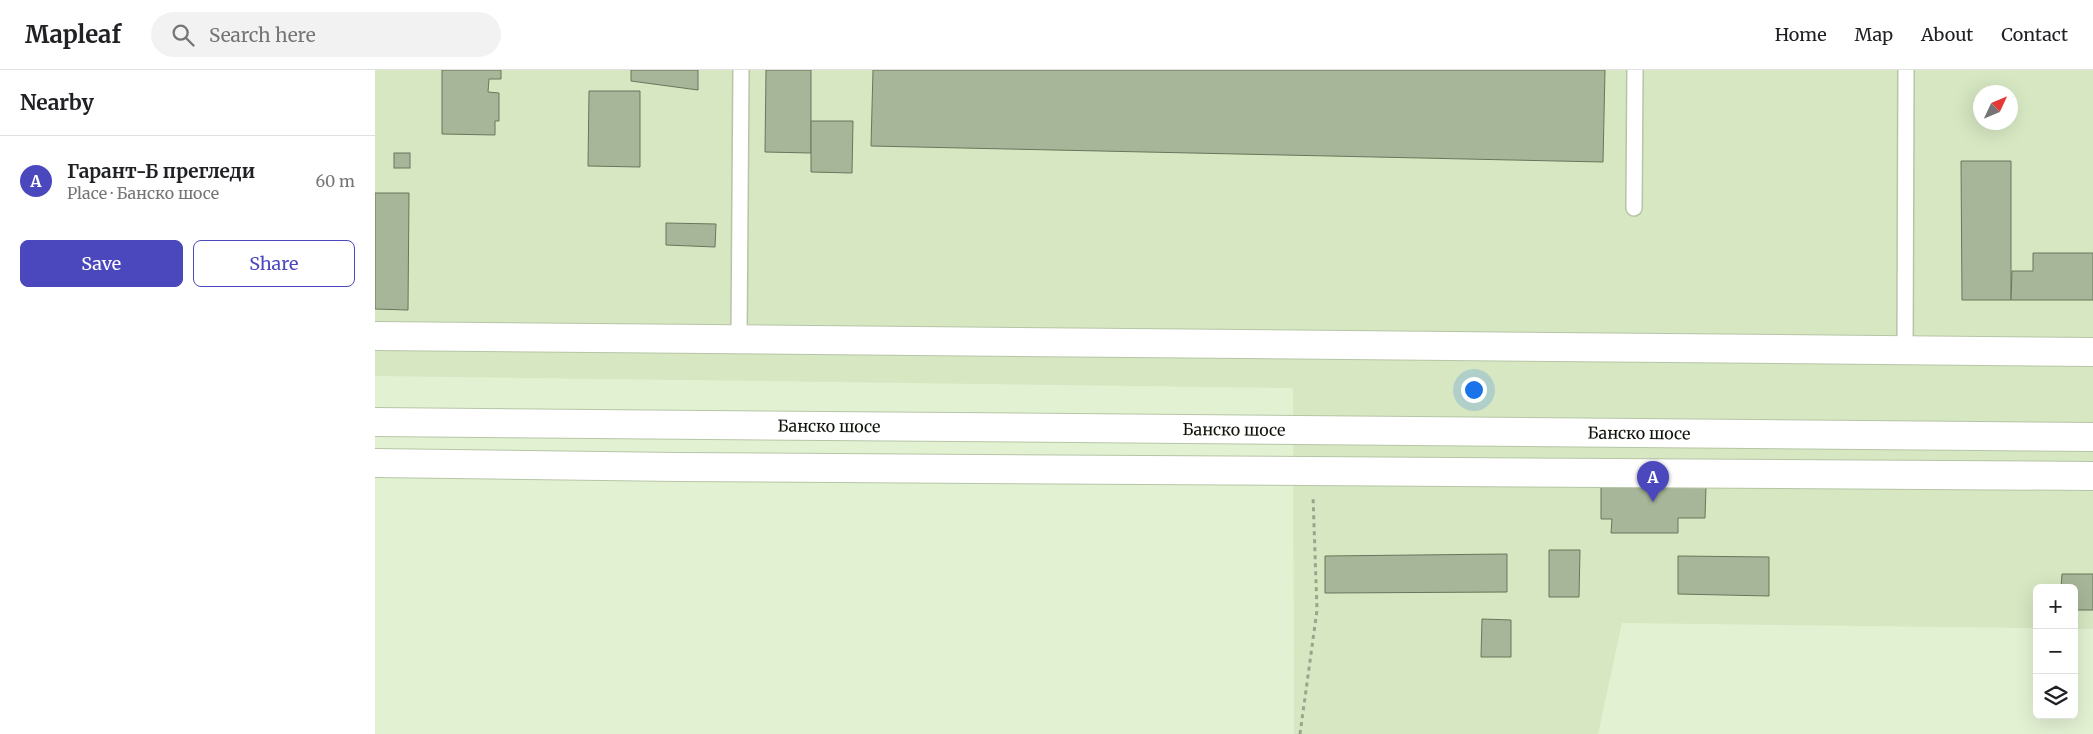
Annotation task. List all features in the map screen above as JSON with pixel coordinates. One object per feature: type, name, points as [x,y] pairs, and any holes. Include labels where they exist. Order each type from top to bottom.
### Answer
[{"type":"main road","points":[[375,336],[2093,352]]},
{"type":"main road","name":"Банско шосе","points":[[375,422],[2093,437]]},
{"type":"main road","points":[[375,463],[677,467],[2093,476]]},
{"type":"lane","points":[[739,339],[741,70]]},
{"type":"lane","points":[[1634,208],[1635,70]]},
{"type":"lane","points":[[1905,70],[1905,350]]},
{"type":"path","points":[[1301,734],[1317,610],[1312,471]]},
{"type":"shaded area","points":[[375,70],[2093,70],[2093,629],[2078,629],[2078,584],[2033,584],[2033,628],[1622,623],[1598,734],[1294,734],[1293,388],[375,376]]},
{"type":"building","points":[[442,70],[501,70],[501,79],[489,79],[488,92],[499,93],[499,121],[495,121],[495,135],[442,134]]},
{"type":"building","points":[[631,70],[698,70],[698,90],[631,81]]},
{"type":"building","points":[[766,70],[811,70],[811,153],[765,152]]},
{"type":"building","points":[[873,70],[1605,70],[1603,162],[871,146]]},
{"type":"building","points":[[589,91],[640,91],[640,167],[588,166]]},
{"type":"building","points":[[811,121],[853,121],[852,173],[811,172]]},
{"type":"building","points":[[394,153],[410,153],[410,168],[394,168]]},
{"type":"building","points":[[1961,161],[2011,161],[2011,300],[1962,300]]},
{"type":"building","points":[[375,193],[409,193],[408,310],[375,309]]},
{"type":"building","points":[[666,223],[716,224],[715,247],[666,245]]},
{"type":"building","points":[[2033,253],[2093,253],[2093,300],[2011,300],[2012,271],[2033,271]]},
{"type":"building","points":[[1601,486],[1706,487],[1705,518],[1678,518],[1678,533],[1611,533],[1612,519],[1601,519]]},
{"type":"building","points":[[1549,550],[1580,550],[1579,597],[1549,597]]},
{"type":"building","points":[[1507,554],[1507,592],[1325,593],[1325,556]]},
{"type":"building","points":[[1678,556],[1769,557],[1769,596],[1678,594]]},
{"type":"building","points":[[2062,574],[2093,574],[2093,610],[2078,610],[2078,584],[2061,584]]},
{"type":"building","points":[[1482,619],[1511,620],[1511,657],[1481,657]]},
{"type":"place","name":"Гарант-Б прегледи","points":[[1653,502]]}]
